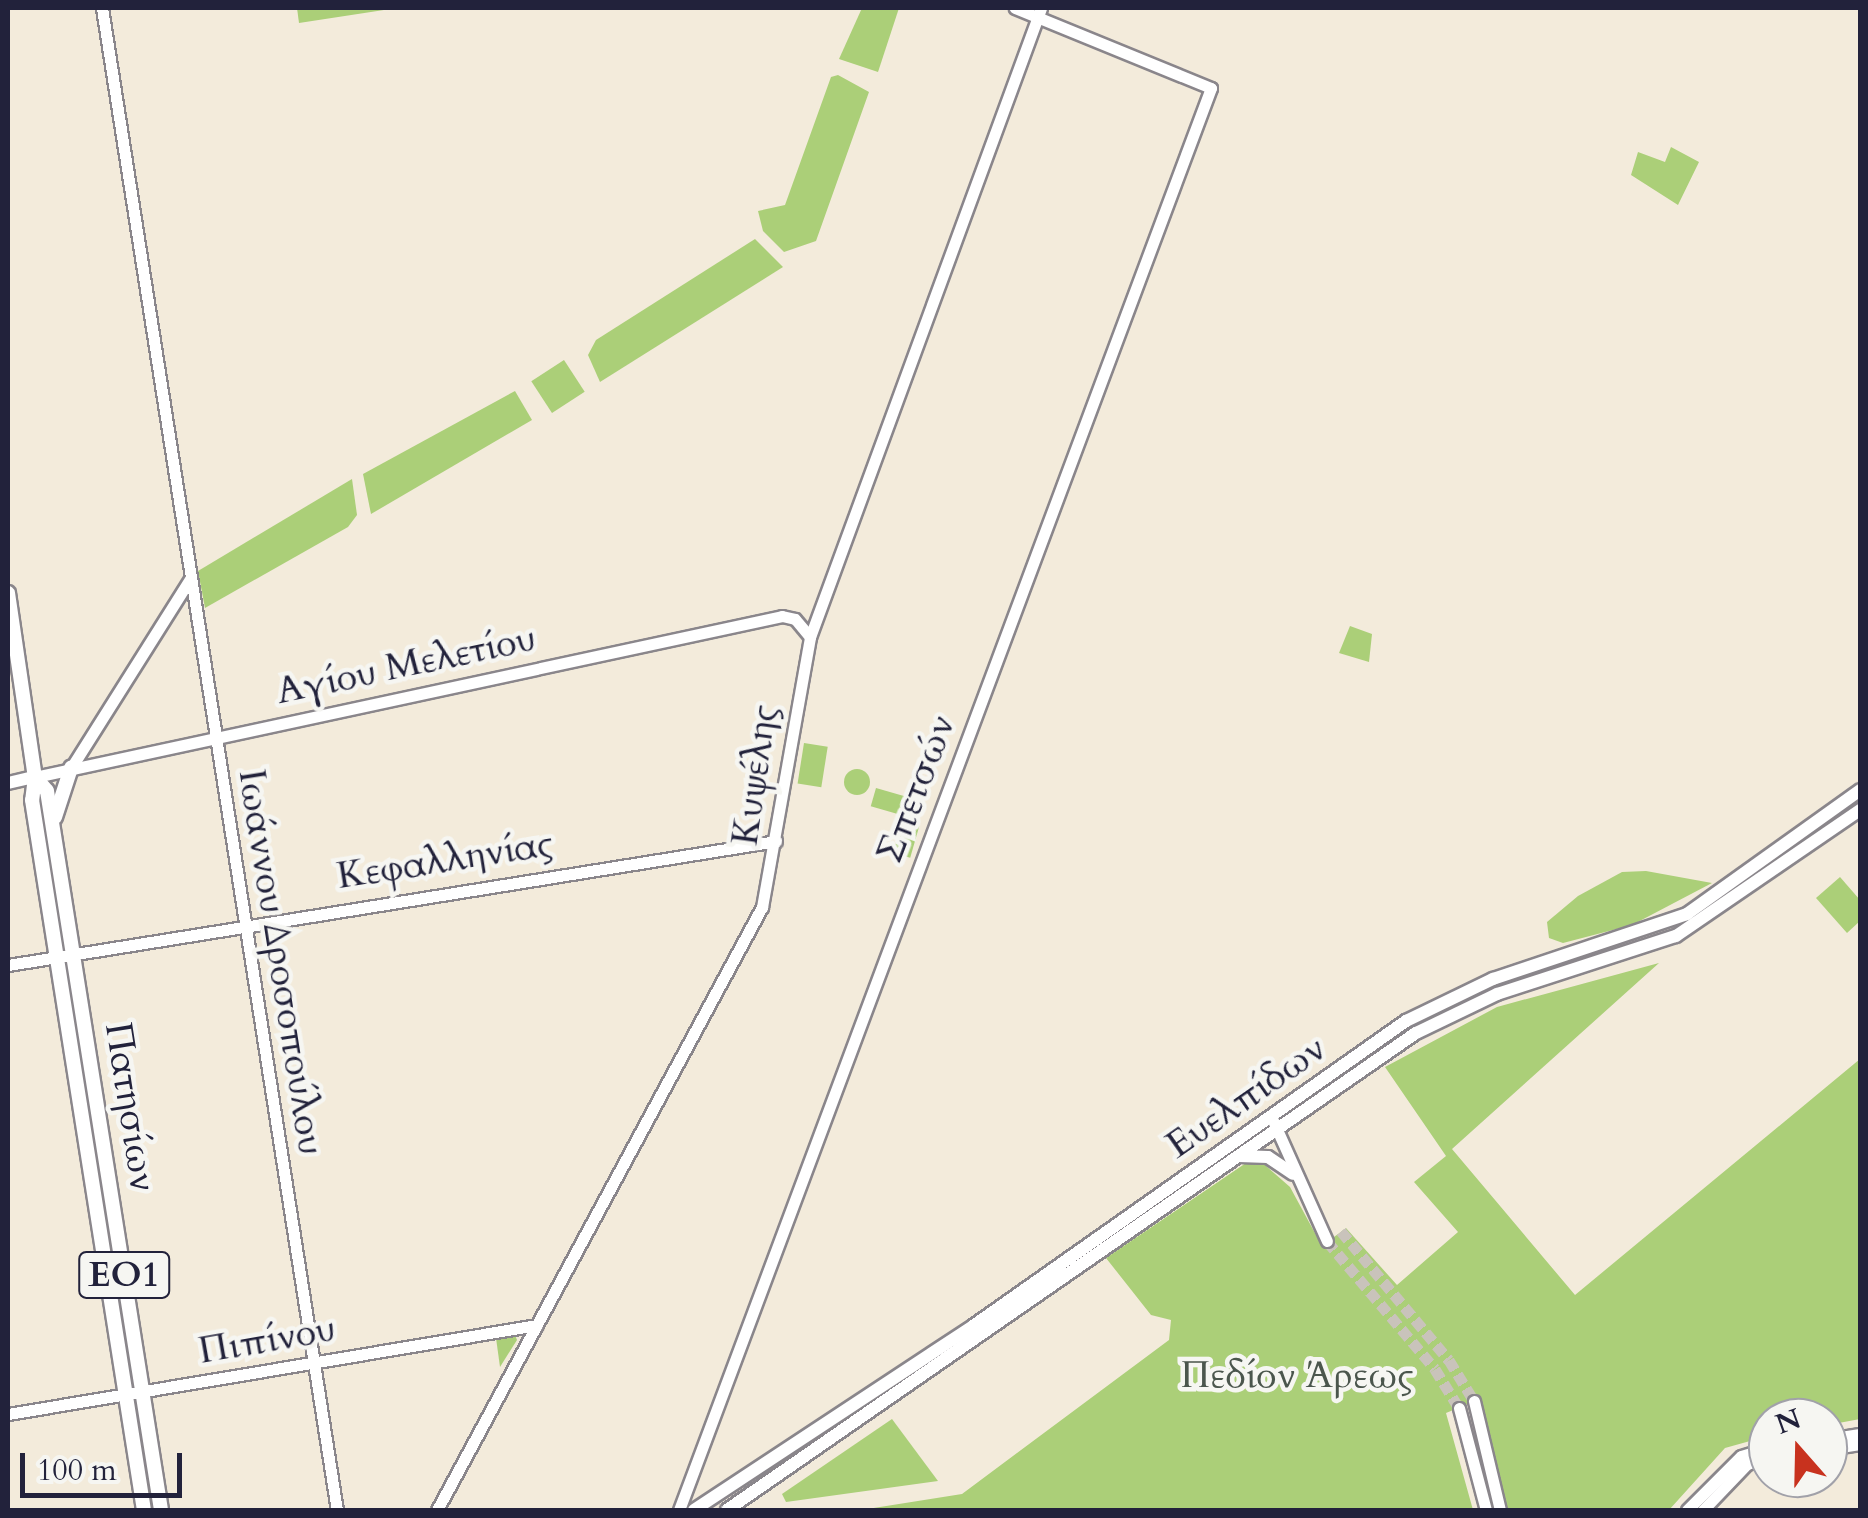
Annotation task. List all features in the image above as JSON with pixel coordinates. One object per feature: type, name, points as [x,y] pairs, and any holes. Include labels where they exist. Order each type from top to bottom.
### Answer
[{"type":"main road","name":"Πατησίων","points":[[8,593],[36,777],[31,794],[144,1510]]},
{"type":"main road","points":[[55,842],[57,806],[71,768]]},
{"type":"main road","name":"Πατησίων","points":[[36,777],[47,792],[161,1510]]},
{"type":"main road","name":"Αγίου Μελετίου","points":[[8,782],[36,777]]},
{"type":"main road","name":"Ευελπίδων","points":[[1293,1115],[1452,996],[1699,908],[1860,790]]},
{"type":"main road","name":"Ευελπίδων","points":[[694,1510],[1274,1123],[1293,1115],[1442,1018],[1676,936],[1860,810]]},
{"type":"main road","name":"Ευελπίδων","points":[[727,1510],[1239,1156],[1274,1123]]},
{"type":"main road","points":[[1239,1156],[1279,1160],[1294,1174]]},
{"type":"street","name":"Ιωάννου Δροσοπούλου","points":[[102,8],[337,1510]]},
{"type":"street","points":[[1015,8],[1039,13]]},
{"type":"street","name":"Σπετσών","points":[[678,1510],[1211,88],[1039,13]]},
{"type":"street","name":"Κυψέλης","points":[[437,1510],[742,949],[767,894],[810,637],[1039,13]]},
{"type":"street","points":[[71,768],[190,578]]},
{"type":"street","name":"Αγίου Μελετίου","points":[[36,777],[782,616],[794,619],[810,637]]},
{"type":"street","name":"Κεφαλληνίας","points":[[8,966],[244,924],[776,841]]},
{"type":"street","points":[[1274,1123],[1327,1241]]},
{"type":"street","name":"Πιπίνου","points":[[8,1414],[537,1325]]},
{"type":"street","points":[[1474,1402],[1500,1510]]},
{"type":"street","points":[[1458,1408],[1486,1510]]},
{"type":"street","points":[[1687,1510],[1741,1456],[1748,1454]]},
{"type":"street","points":[[1703,1510],[1748,1464]]},
{"type":"green space","points":[[297,8],[397,8],[299,23]]},
{"type":"green space","points":[[862,8],[899,8],[878,72],[839,59]]},
{"type":"green space","points":[[838,75],[869,92],[816,241],[784,252],[763,231],[758,211],[785,205],[831,77]]},
{"type":"green space","points":[[1671,147],[1699,162],[1678,205],[1631,175],[1638,152],[1665,162]]},
{"type":"green space","points":[[755,239],[783,267],[600,382],[588,355],[596,340]]},
{"type":"green space","points":[[564,360],[585,392],[552,413],[531,381]]},
{"type":"green space","points":[[515,391],[532,420],[371,514],[363,474]]},
{"type":"green space","points":[[352,479],[357,515],[348,527],[205,608],[198,571]]},
{"type":"green space","points":[[1350,626],[1372,634],[1369,662],[1339,653]]},
{"type":"green space","points":[[804,743],[828,747],[821,787],[798,783]]},
{"type":"green space","points":[[857,769],[866,773],[870,782],[866,791],[857,795],[848,791],[844,782],[848,773]]},
{"type":"green space","points":[[876,788],[912,798],[906,816],[871,806]]},
{"type":"green space","points":[[902,821],[919,826],[910,858],[893,853]]},
{"type":"green space","points":[[1646,871],[1712,883],[1632,925],[1563,943],[1549,938],[1547,922],[1578,896],[1622,872]]},
{"type":"green space","points":[[1840,877],[1860,900],[1860,921],[1847,933],[1816,898]]},
{"type":"green space","name":"Πεδίον Άρεως","points":[[1659,963],[1452,1149],[1575,1295],[1860,1059],[1860,1419],[1848,1421],[1848,1398],[1748,1398],[1748,1442],[1725,1448],[1669,1510],[1508,1510],[1480,1399],[1446,1413],[1473,1510],[861,1510],[962,1494],[1169,1340],[1171,1320],[1151,1315],[1106,1258],[1246,1163],[1265,1165],[1290,1187],[1322,1246],[1346,1228],[1397,1285],[1458,1232],[1414,1182],[1446,1156],[1385,1067],[1497,1007]]},
{"type":"green space","points":[[515,1335],[517,1340],[500,1367],[496,1338]]},
{"type":"green space","points":[[892,1419],[938,1481],[786,1502],[782,1494]]},
{"type":"tunnel","points":[[1341,1231],[1449,1360],[1474,1401]]},
{"type":"tunnel","points":[[1327,1241],[1435,1369],[1459,1408]]}]
